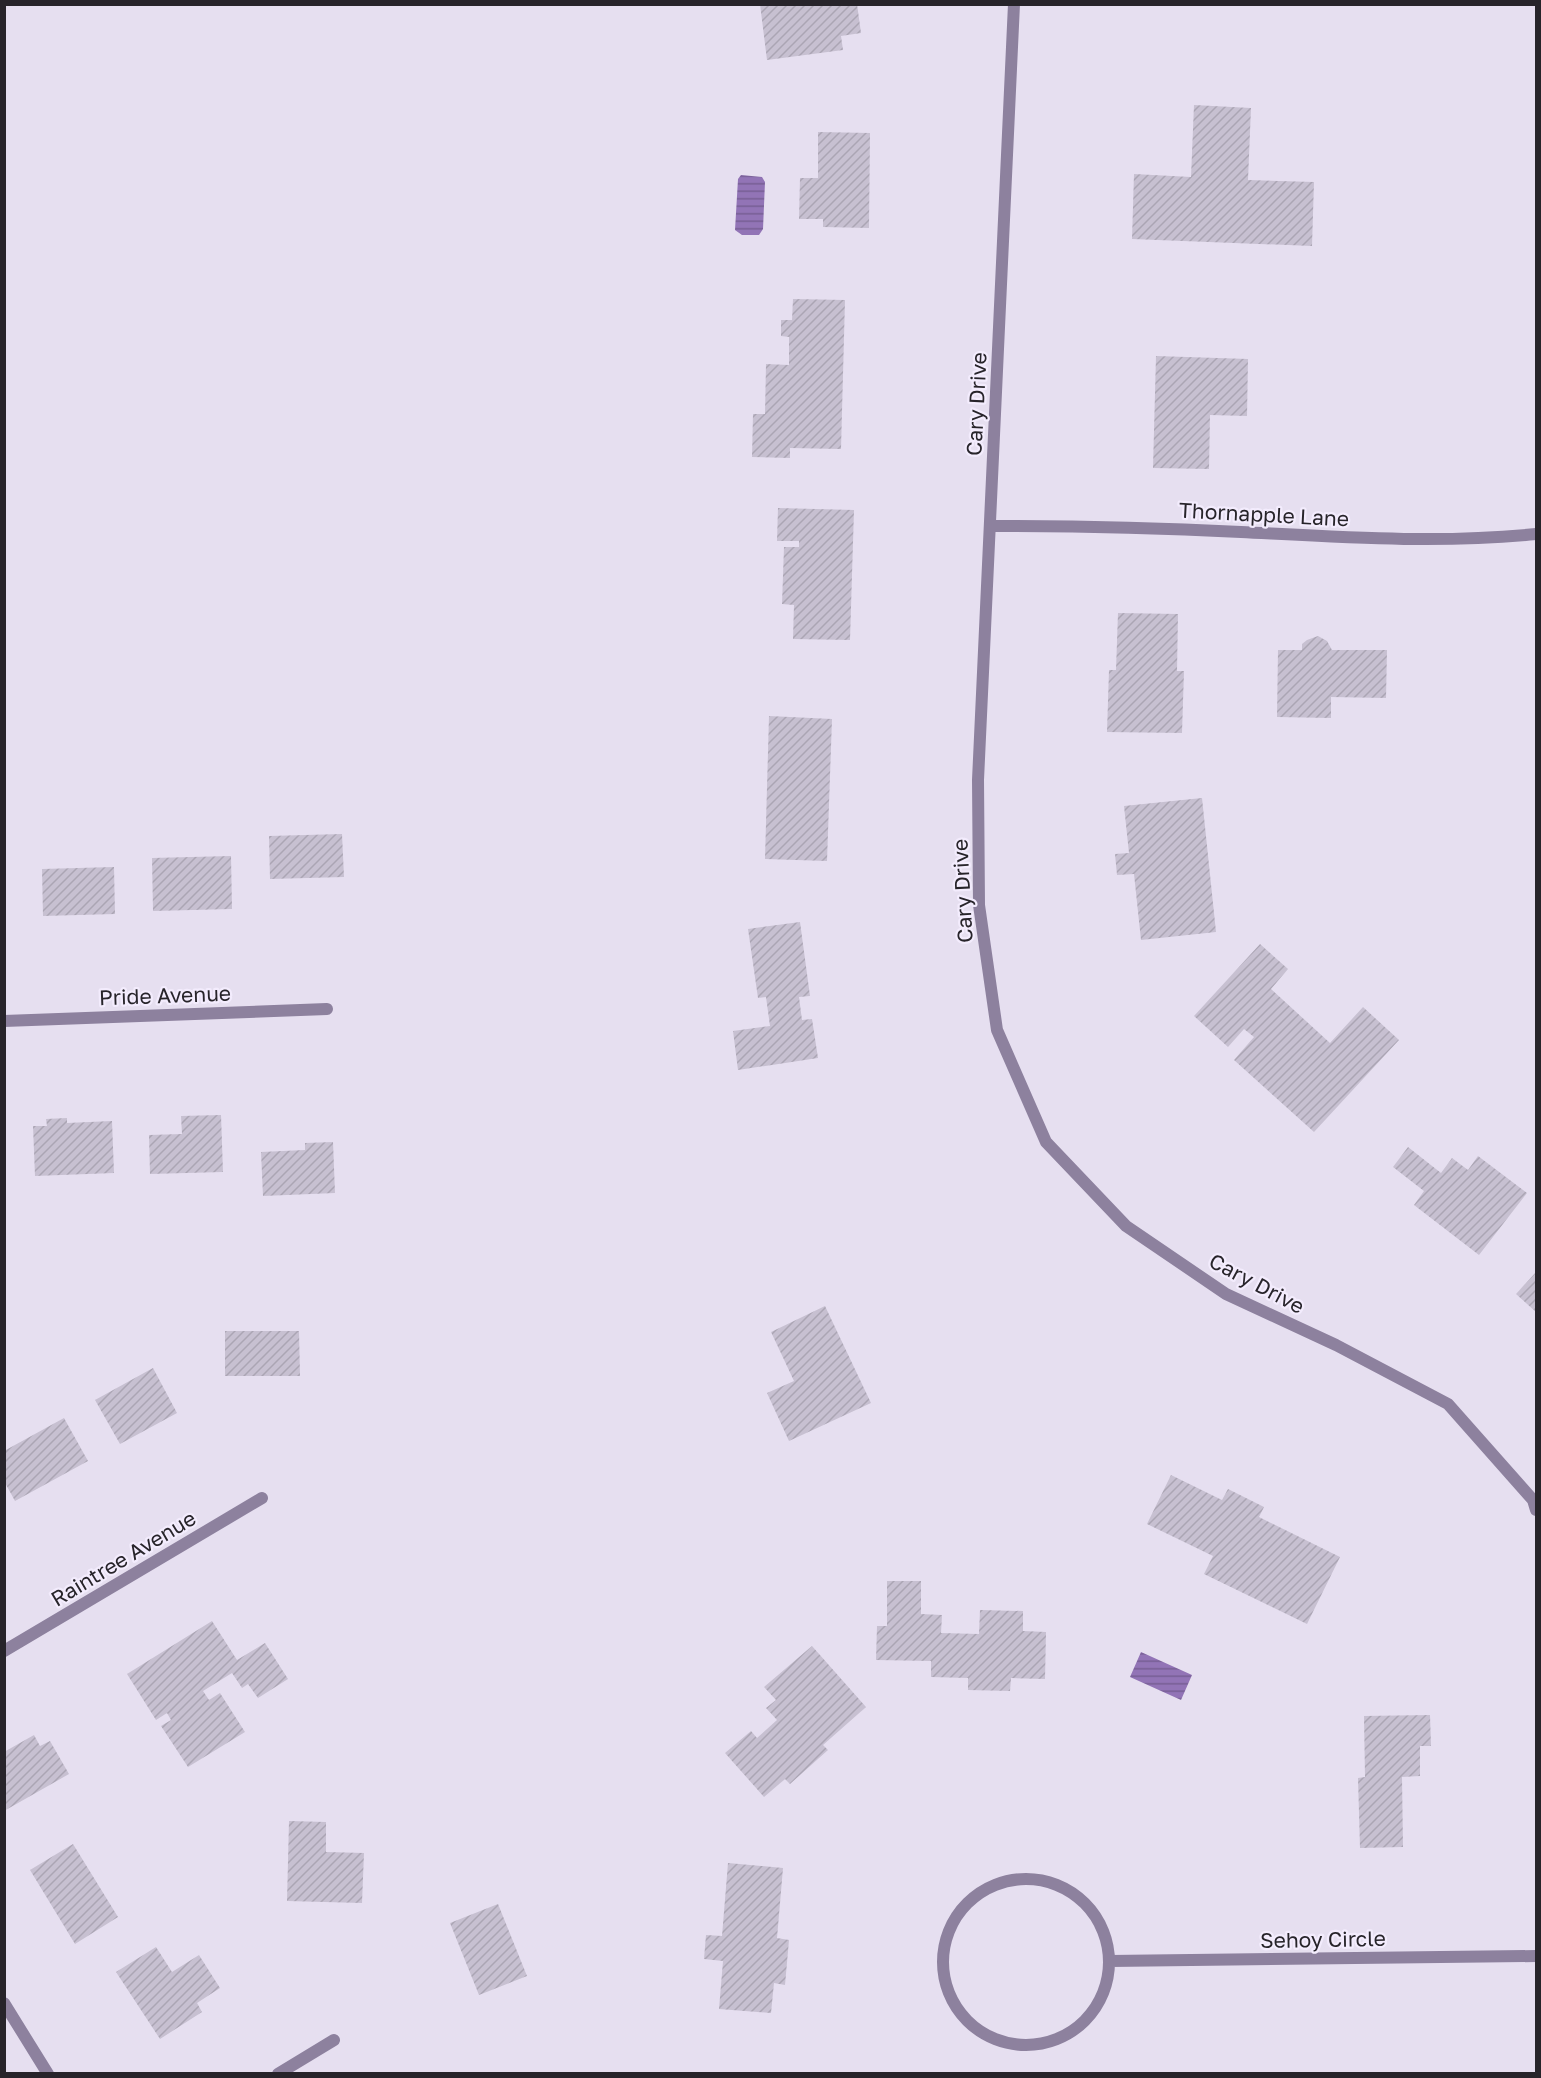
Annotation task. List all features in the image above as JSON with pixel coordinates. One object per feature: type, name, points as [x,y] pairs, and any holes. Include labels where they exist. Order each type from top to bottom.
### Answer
[{"type":"street","name":"Cary Drive","points":[[1014,4],[978,780],[979,905],[997,1030],[1046,1142],[1126,1226],[1226,1294],[1336,1345],[1448,1404],[1533,1500],[1536,1510]]},
{"type":"street","name":"Thornapple Lane","points":[[990,526],[1142,527],[1383,539],[1506,537],[1536,534]]},
{"type":"street","name":"Pride Avenue","points":[[4,1021],[327,1009]]},
{"type":"street","name":"Raintree Avenue","points":[[4,1651],[262,1497]]},
{"type":"street","points":[[1018,1879],[1045,1881],[1071,1892],[1091,1910],[1105,1934],[1110,1961],[1106,1988],[1094,2012],[1073,2031],[1048,2043],[1021,2046],[994,2040],[970,2024],[953,2003],[944,1977],[943,1950],[952,1924],[969,1902],[991,1887],[1018,1879]]},
{"type":"street","name":"Sehoy Circle","points":[[1110,1961],[1536,1956]]},
{"type":"street","points":[[4,2003],[48,2073]]},
{"type":"street","points":[[278,2073],[334,2040]]},
{"type":"shaded area","points":[[741,175],[762,177],[765,182],[763,229],[759,235],[742,235],[735,230],[738,179]]},
{"type":"shaded area","points":[[1141,1652],[1192,1675],[1181,1700],[1130,1677]]},
{"type":"building","points":[[760,4],[857,4],[861,33],[841,36],[843,50],[767,60]]},
{"type":"building","points":[[1194,105],[1251,108],[1248,180],[1314,182],[1312,246],[1132,239],[1134,174],[1191,177]]},
{"type":"building","points":[[818,132],[870,133],[869,228],[823,227],[823,219],[799,219],[800,178],[818,178]]},
{"type":"building","points":[[793,299],[845,300],[841,449],[790,448],[790,458],[752,457],[753,414],[765,414],[766,364],[789,365],[789,337],[781,336],[781,320],[792,320]]},
{"type":"building","points":[[1156,356],[1248,359],[1247,416],[1210,415],[1209,469],[1153,468]]},
{"type":"building","points":[[778,508],[854,510],[850,640],[793,639],[794,605],[782,604],[784,547],[799,547],[799,541],[777,541]]},
{"type":"building","points":[[1118,613],[1178,614],[1177,671],[1184,671],[1182,733],[1107,732],[1109,670],[1116,670]]},
{"type":"building","points":[[1318,636],[1327,641],[1332,650],[1387,650],[1386,698],[1331,697],[1331,718],[1277,717],[1278,650],[1302,650],[1302,644]]},
{"type":"building","points":[[769,716],[832,719],[827,861],[765,859]]},
{"type":"building","points":[[1202,798],[1216,932],[1141,940],[1134,874],[1117,875],[1115,854],[1129,853],[1124,806]]},
{"type":"building","points":[[342,834],[344,877],[270,879],[269,836]]},
{"type":"building","points":[[231,856],[232,909],[153,911],[152,858]]},
{"type":"building","points":[[114,867],[115,914],[43,916],[42,869]]},
{"type":"building","points":[[800,922],[810,996],[799,997],[802,1020],[812,1019],[818,1058],[738,1070],[733,1031],[770,1026],[766,997],[758,998],[748,929]]},
{"type":"building","points":[[1260,944],[1288,969],[1271,989],[1330,1043],[1363,1007],[1399,1040],[1314,1132],[1234,1060],[1254,1037],[1244,1029],[1228,1047],[1194,1016]]},
{"type":"building","points":[[221,1115],[223,1172],[150,1174],[149,1135],[182,1134],[181,1116]]},
{"type":"building","points":[[67,1118],[67,1123],[112,1121],[114,1173],[35,1176],[33,1126],[47,1126],[46,1119]]},
{"type":"building","points":[[333,1142],[335,1193],[263,1196],[261,1152],[305,1150],[305,1143]]},
{"type":"building","points":[[1408,1147],[1441,1173],[1452,1158],[1468,1170],[1478,1156],[1527,1193],[1479,1255],[1414,1205],[1424,1191],[1393,1167]]},
{"type":"building","points":[[1536,1272],[1536,1312],[1516,1294]]},
{"type":"building","points":[[825,1306],[871,1403],[789,1441],[767,1393],[794,1381],[771,1332]]},
{"type":"building","points":[[225,1331],[299,1331],[300,1376],[225,1376]]},
{"type":"building","points":[[153,1368],[177,1413],[120,1444],[95,1400]]},
{"type":"building","points":[[64,1418],[88,1461],[15,1501],[4,1481],[4,1451]]},
{"type":"building","points":[[1171,1475],[1222,1500],[1228,1489],[1264,1507],[1259,1517],[1340,1557],[1307,1624],[1204,1574],[1213,1556],[1147,1524]]},
{"type":"building","points":[[887,1581],[921,1581],[921,1614],[942,1615],[941,1633],[979,1634],[980,1610],[1023,1611],[1023,1631],[1046,1632],[1045,1679],[1011,1678],[1010,1691],[968,1690],[968,1678],[931,1677],[931,1661],[876,1660],[877,1626],[887,1626]]},
{"type":"building","points":[[212,1621],[237,1660],[265,1643],[288,1679],[258,1698],[248,1684],[242,1688],[232,1673],[203,1691],[209,1700],[220,1693],[245,1732],[188,1767],[161,1726],[171,1720],[167,1713],[156,1720],[127,1674]]},
{"type":"building","points":[[812,1646],[866,1707],[823,1745],[828,1750],[790,1784],[785,1779],[764,1797],[725,1753],[751,1731],[757,1738],[777,1720],[766,1708],[776,1700],[764,1687]]},
{"type":"building","points":[[1430,1715],[1431,1746],[1420,1746],[1420,1776],[1402,1777],[1403,1847],[1360,1848],[1358,1778],[1365,1777],[1364,1716]]},
{"type":"building","points":[[34,1735],[40,1746],[50,1741],[69,1774],[4,1811],[4,1752]]},
{"type":"building","points":[[289,1821],[326,1822],[326,1852],[364,1853],[362,1903],[287,1901]]},
{"type":"building","points":[[73,1844],[118,1917],[75,1944],[30,1870]]},
{"type":"building","points":[[728,1863],[783,1868],[777,1938],[789,1940],[785,1985],[774,1983],[771,2013],[719,2009],[723,1961],[704,1959],[706,1935],[722,1936]]},
{"type":"building","points":[[498,1904],[527,1976],[479,1995],[450,1923]]},
{"type":"building","points":[[156,1947],[172,1972],[199,1955],[220,1988],[197,2003],[202,2012],[160,2039],[116,1972]]}]
